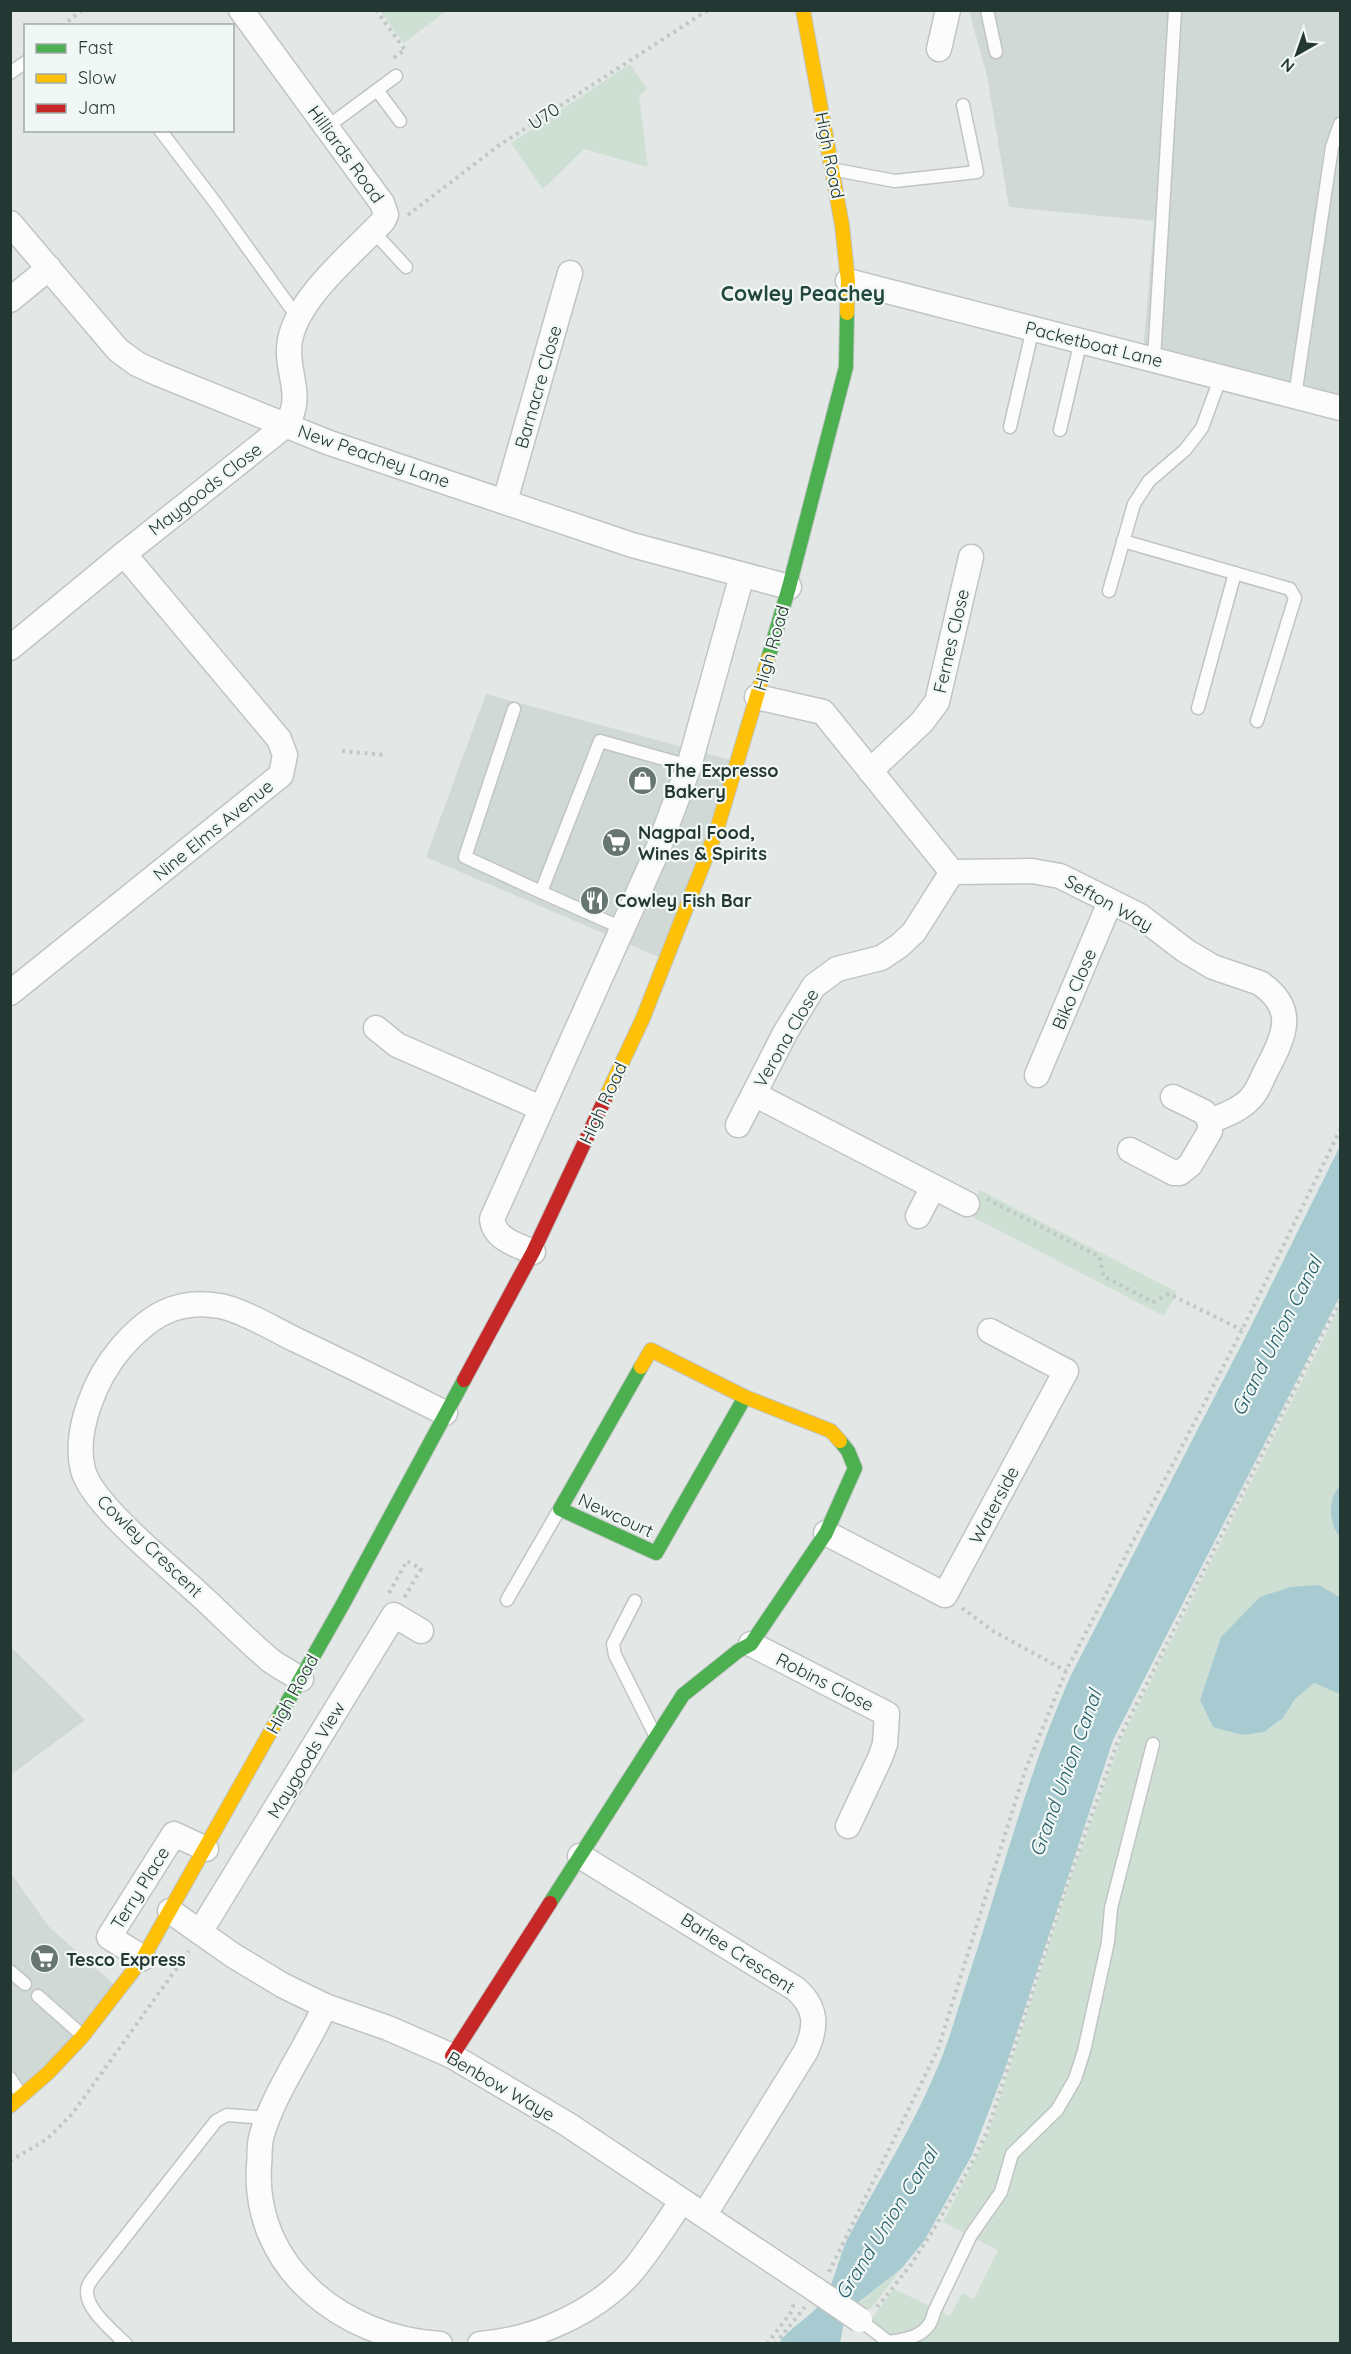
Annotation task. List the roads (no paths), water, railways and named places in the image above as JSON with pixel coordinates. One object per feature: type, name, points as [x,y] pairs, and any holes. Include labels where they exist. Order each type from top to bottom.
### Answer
[{"type":"main road","name":"High Road","points":[[10,2106],[84,2037],[143,1958],[301,1680],[533,1252],[644,1018],[717,829],[789,587],[846,367],[848,281],[842,225],[803,10]]},
{"type":"main road","name":"Newcourt","points":[[745,1397],[656,1553],[560,1509],[651,1350],[745,1397],[831,1431],[848,1451],[855,1468],[826,1533],[751,1644]]},
{"type":"main road","points":[[452,2056],[683,1695],[738,1651],[751,1644]]},
{"type":"street","name":"Hilliards Road","points":[[241,10],[384,206],[386,215],[320,288],[298,318],[290,340],[296,402],[293,415],[286,425]]},
{"type":"street","points":[[939,49],[948,10]]},
{"type":"street","name":"New Peachey Lane","points":[[10,223],[118,350],[138,364],[327,442],[632,545],[789,587]]},
{"type":"street","points":[[10,300],[49,268]]},
{"type":"street","name":"Barnacre Close","points":[[505,501],[570,273]]},
{"type":"street","name":"Packetboat Lane","points":[[848,281],[1341,408]]},
{"type":"street","name":"Maygoods Close","points":[[10,648],[286,425]]},
{"type":"street","name":"Nine Elms Avenue","points":[[10,993],[281,776],[285,755],[279,739],[124,554]]},
{"type":"street","name":"Fernes Close","points":[[870,771],[922,722],[937,702],[971,556]]},
{"type":"street","points":[[533,1252],[498,1234],[492,1219],[658,849],[689,766],[742,575]]},
{"type":"street","points":[[757,697],[823,712],[952,872]]},
{"type":"street","name":"Sefton Way","points":[[952,872],[1032,871],[1060,876],[1140,916],[1186,951],[1214,967],[1260,983],[1272,993],[1282,1007],[1285,1024],[1283,1038],[1252,1097],[1221,1117]]},
{"type":"street","name":"Verona Close","points":[[738,1125],[785,1033],[814,986],[837,969],[881,958],[899,946],[914,932],[952,872]]},
{"type":"street","name":"Biko Close","points":[[1037,1075],[1110,902]]},
{"type":"street","points":[[376,1028],[398,1045],[541,1108]]},
{"type":"street","name":"Verona Close","points":[[754,1094],[967,1204]]},
{"type":"street","points":[[1130,1150],[1174,1173],[1180,1173],[1190,1165],[1221,1117],[1204,1112],[1173,1097]]},
{"type":"street","points":[[918,1216],[933,1187]]},
{"type":"street","name":"Cowley Crescent","points":[[301,1680],[263,1653],[121,1522],[93,1489],[83,1472],[80,1454],[86,1410],[97,1384],[110,1360],[143,1324],[164,1312],[184,1306],[221,1306],[258,1321],[445,1413]]},
{"type":"street","name":"Waterside","points":[[826,1533],[945,1595],[1068,1367],[986,1329]]},
{"type":"street","name":"Maygoods View","points":[[201,1933],[394,1615],[421,1631]]},
{"type":"street","name":"Robins Close","points":[[751,1644],[887,1714],[882,1751],[848,1826]]},
{"type":"street","name":"Terry Place","points":[[143,1958],[109,1937],[174,1834],[206,1849]]},
{"type":"street","name":"Barlee Crescent","points":[[580,1856],[796,1989],[803,1995],[814,2019],[815,2028],[806,2051],[705,2214]]},
{"type":"street","name":"Benbow Waye","points":[[170,1911],[263,1976],[325,2006],[387,2028],[452,2056],[567,2124],[818,2289],[867,2316]]},
{"type":"street","points":[[325,2006],[268,2118],[261,2139],[259,2195],[269,2233],[288,2267],[326,2304],[356,2323],[423,2343],[440,2343]]},
{"type":"street","points":[[480,2343],[500,2342],[542,2329],[569,2319],[594,2304],[617,2287],[635,2268],[682,2201]]},
{"type":"lane","points":[[987,10],[996,52]]},
{"type":"lane","points":[[1154,359],[1176,10]]},
{"type":"lane","points":[[10,73],[24,63]]},
{"type":"lane","points":[[327,127],[396,75]]},
{"type":"lane","points":[[377,90],[399,121]]},
{"type":"lane","points":[[833,170],[895,181],[977,172],[963,105]]},
{"type":"lane","points":[[1295,396],[1332,147],[1341,123]]},
{"type":"lane","points":[[162,132],[298,318]]},
{"type":"lane","points":[[378,225],[406,267]]},
{"type":"lane","points":[[1010,427],[1033,328]]},
{"type":"lane","points":[[1060,430],[1081,340]]},
{"type":"lane","points":[[1109,591],[1134,504],[1149,481],[1185,450],[1202,428],[1221,376]]},
{"type":"lane","points":[[1124,541],[1290,589],[1295,598],[1257,721]]},
{"type":"lane","points":[[1198,708],[1235,573]]},
{"type":"lane","points":[[514,709],[465,857],[622,928]]},
{"type":"lane","points":[[540,892],[600,741],[689,766]]},
{"type":"lane","points":[[507,1600],[560,1509]]},
{"type":"lane","points":[[635,1601],[613,1644],[615,1655],[656,1737]]},
{"type":"lane","points":[[867,2316],[888,2342],[917,2336],[931,2324],[971,2235],[1001,2192],[1012,2154],[1057,2110],[1076,2079],[1108,1942],[1111,1908],[1153,1744]]},
{"type":"lane","points":[[10,1971],[25,1984]]},
{"type":"lane","points":[[38,1996],[84,2037]]},
{"type":"lane","points":[[10,2078],[22,2097]]},
{"type":"lane","points":[[126,2343],[92,2308],[87,2296],[88,2287],[96,2274],[216,2121],[227,2115],[268,2118]]},
{"type":"water","name":"Grand Union Canal","points":[[1340,1146],[1340,1296],[1113,1740],[1005,2069],[972,2155],[924,2241],[902,2268],[854,2306],[844,2322],[840,2343],[778,2344],[826,2296],[849,2236],[927,2092],[949,2038],[1041,1750],[1071,1675],[1250,1328]]},
{"type":"water","points":[[1340,1486],[1340,1538],[1332,1519],[1331,1504]]},
{"type":"water","points":[[1318,1585],[1340,1597],[1340,1694],[1314,1683],[1295,1699],[1283,1718],[1264,1732],[1242,1735],[1213,1727],[1200,1700],[1221,1637],[1260,1597],[1290,1587]]},
{"type":"place","name":"The Expresso Bakery","points":[[643,780]]},
{"type":"place","name":"Nagpal Food, Wines & Spirits","points":[[617,842]]},
{"type":"place","name":"Cowley Fish Bar","points":[[594,900]]},
{"type":"place","name":"Tesco Express","points":[[45,1959]]},
{"type":"district","name":"Cowley Peachey","points":[[803,293]]}]
